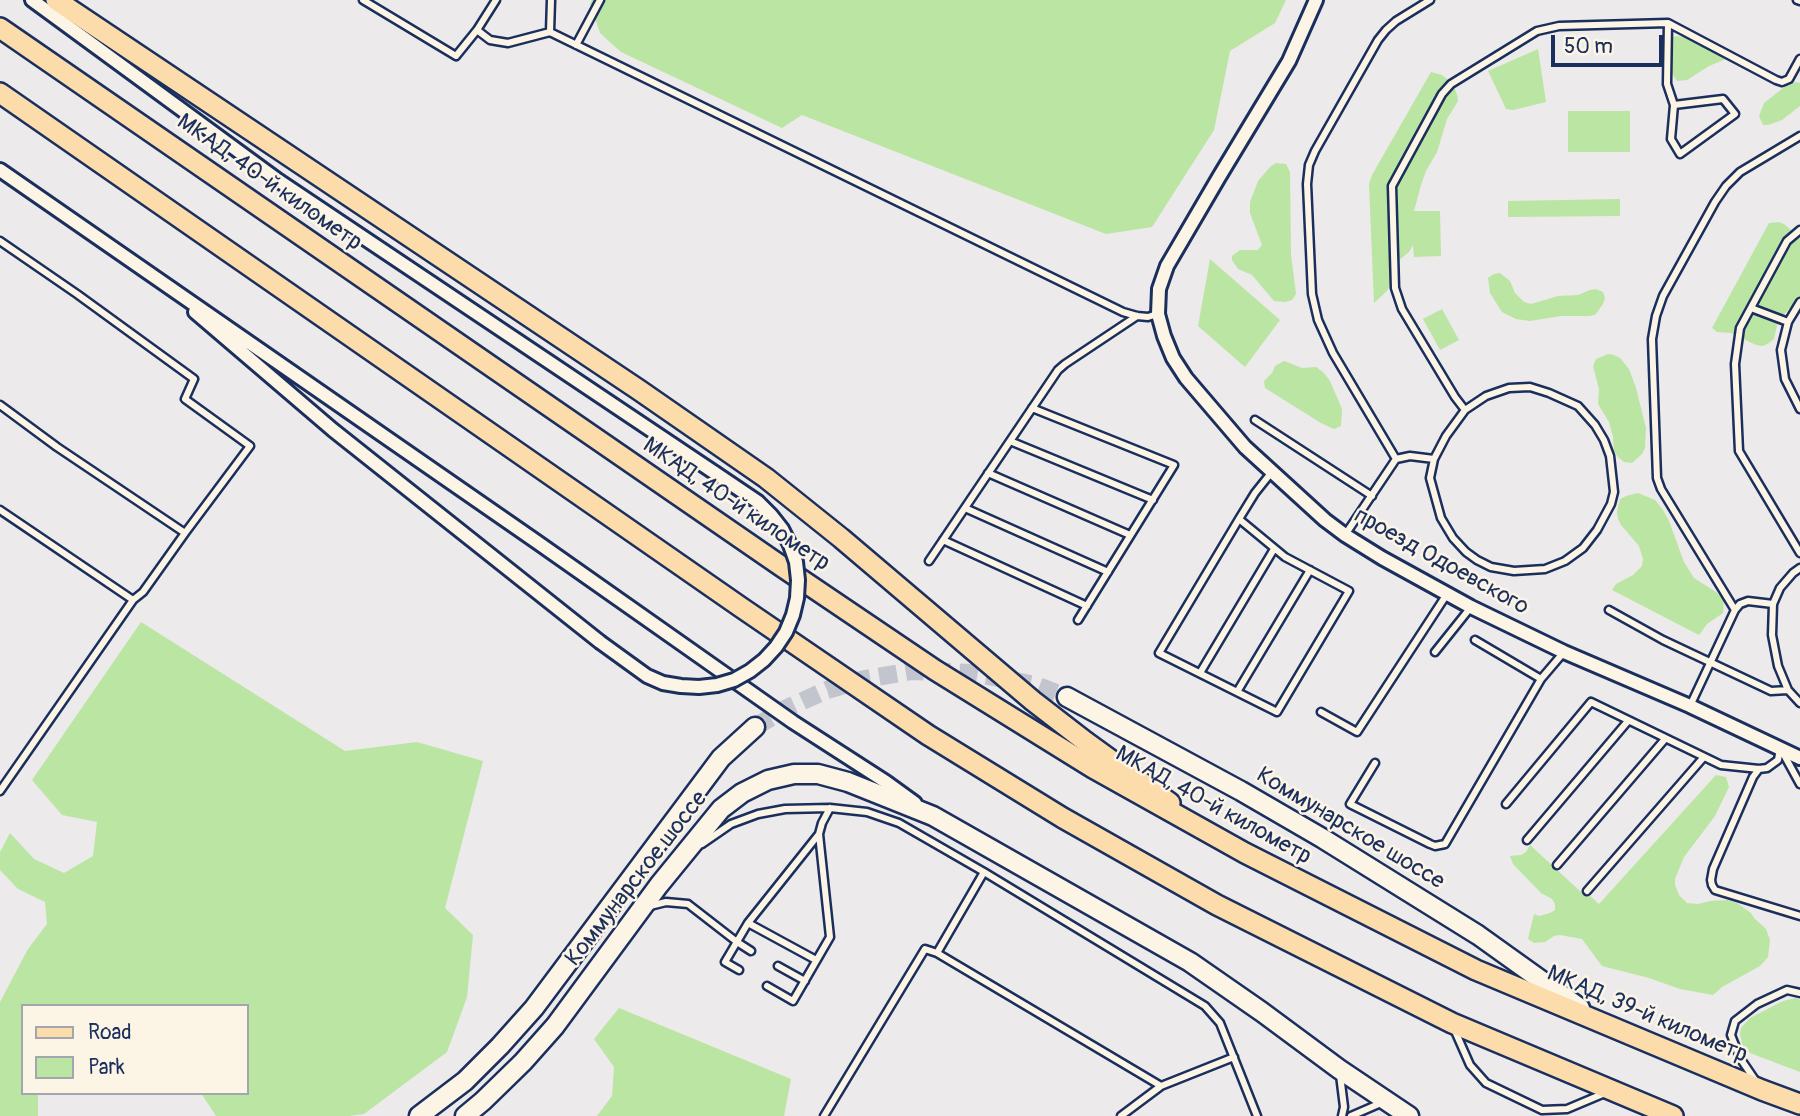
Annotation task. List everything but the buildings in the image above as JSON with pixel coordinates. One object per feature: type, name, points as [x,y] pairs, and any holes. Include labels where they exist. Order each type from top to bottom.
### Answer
[{"type":"main road","points":[[56,0],[766,478],[1033,701],[1219,839]]},
{"type":"main road","points":[[0,15],[92,91]]},
{"type":"main road","name":"МКАД, 40-й километр","points":[[0,28],[924,663],[1093,768],[1219,839],[1476,970]]},
{"type":"main road","points":[[0,93],[928,735],[1063,818],[1207,899],[1452,1023],[1673,1116]]},
{"type":"main road","name":"Коммунарское шоссе","points":[[1068,697],[1322,838],[1478,935],[1597,1020]]},
{"type":"main road","name":"Коммунарское шоссе","points":[[419,1116],[465,1081],[534,1008],[713,769],[755,727]]},
{"type":"main road","name":"Коммунарское шоссе","points":[[465,1116],[523,1062],[555,1026],[659,885],[721,809],[742,793],[768,780],[794,774],[818,774],[848,782],[933,816],[1189,962],[1409,1116]]},
{"type":"main road","name":"МКАД, 39-й километр","points":[[1476,970],[1800,1104]]},
{"type":"street","points":[[32,0],[279,181],[758,502],[782,529],[796,562],[797,598],[793,615],[781,640],[764,660],[750,671],[717,685],[681,686],[647,676],[600,642],[333,430],[144,269]]},
{"type":"street","name":"проезд Одоевского","points":[[1316,0],[1289,61],[1167,266],[1159,289],[1158,314],[1173,358],[1186,378],[1245,447],[1271,473],[1345,536],[1471,607],[1564,652],[1690,706],[1800,758]]},
{"type":"street","points":[[0,170],[793,723],[886,782],[933,816]]},
{"type":"lane","points":[[363,0],[456,57],[496,0]]},
{"type":"lane","points":[[550,32],[551,0]]},
{"type":"lane","points":[[576,45],[600,0]]},
{"type":"lane","points":[[1396,459],[1333,353],[1318,320],[1312,294],[1307,184],[1309,166],[1315,151],[1378,40],[1396,21],[1430,0]]},
{"type":"lane","points":[[1465,410],[1402,309],[1395,288],[1392,186],[1442,94],[1451,84],[1537,31],[1559,26],[1668,23],[1782,82],[1789,79],[1800,59]]},
{"type":"lane","points":[[1668,23],[1667,84],[1674,105],[1671,139],[1680,154],[1735,114],[1723,99],[1674,105]]},
{"type":"lane","points":[[477,30],[490,40],[508,43],[550,32],[1123,312],[1148,317],[1158,314]]},
{"type":"lane","points":[[1735,610],[1661,489],[1657,478],[1653,339],[1656,316],[1663,296],[1726,186],[1740,172],[1800,136]]},
{"type":"lane","points":[[1800,230],[1787,241],[1740,328],[1735,364],[1739,451],[1800,553]]},
{"type":"lane","points":[[0,241],[194,379],[185,399],[250,446],[143,592],[133,600],[0,791]]},
{"type":"lane","points":[[1800,302],[1788,322],[1781,350],[1784,379],[1800,409]]},
{"type":"lane","points":[[1751,308],[1788,322]]},
{"type":"lane","points":[[929,561],[1058,370],[1137,316]]},
{"type":"lane","points":[[1530,387],[1578,406],[1595,425],[1610,456],[1614,492],[1611,505],[1583,548],[1565,561],[1545,569],[1514,571],[1491,567],[1477,560],[1453,538],[1441,518],[1430,478],[1434,459],[1446,436],[1465,410],[1486,396],[1509,388],[1530,387]]},
{"type":"lane","points":[[0,405],[57,447],[185,533]]},
{"type":"lane","points":[[1032,408],[1174,465],[1078,620]]},
{"type":"lane","points":[[1255,420],[1372,496]]},
{"type":"lane","points":[[1010,441],[1153,500]]},
{"type":"lane","points":[[1345,536],[1396,459],[1410,456],[1434,459]]},
{"type":"lane","points":[[988,473],[1130,536]]},
{"type":"lane","points":[[1239,519],[1285,557],[1349,591],[1277,712],[1159,653],[1239,519],[1255,493],[1271,473]]},
{"type":"lane","points":[[965,508],[1108,572]]},
{"type":"lane","points":[[0,510],[133,600]]},
{"type":"lane","points":[[943,540],[1087,606]]},
{"type":"lane","points":[[1200,673],[1274,549]]},
{"type":"lane","points":[[1800,568],[1780,588],[1773,604],[1772,635],[1778,666],[1788,690],[1800,703]]},
{"type":"lane","points":[[1237,692],[1310,570]]},
{"type":"lane","points":[[1321,712],[1357,732],[1447,594]]},
{"type":"lane","points":[[1690,706],[1735,610],[1748,601],[1773,604]]},
{"type":"lane","points":[[1435,652],[1471,607]]},
{"type":"lane","points":[[1609,610],[1663,640],[1771,691],[1788,690]]},
{"type":"lane","points":[[1475,640],[1541,679]]},
{"type":"lane","points":[[1374,763],[1350,804],[1430,844],[1446,844],[1541,679],[1564,652]]},
{"type":"lane","points":[[1506,804],[1591,702],[1721,765],[1767,768],[1778,760],[1780,748]]},
{"type":"lane","points":[[1527,840],[1628,721]]},
{"type":"lane","points":[[1557,865],[1665,739]]},
{"type":"lane","points":[[1780,748],[1800,784]]},
{"type":"lane","points":[[1587,891],[1703,758]]},
{"type":"lane","points":[[1759,769],[1713,869],[1712,885],[1715,890],[1800,916]]},
{"type":"lane","points":[[766,986],[793,1001],[830,937],[819,834],[830,808]]},
{"type":"lane","points":[[659,885],[702,844],[732,824],[758,814],[830,808],[867,811],[899,823],[1205,1006],[1220,1023],[1257,1116]]},
{"type":"lane","points":[[739,970],[725,962],[748,923],[819,834]]},
{"type":"lane","points":[[937,953],[984,872]]},
{"type":"lane","points":[[642,908],[666,902],[688,904],[751,951]]},
{"type":"lane","points":[[748,923],[817,960]]},
{"type":"lane","points":[[824,1116],[925,949],[937,953],[1161,1086]]},
{"type":"lane","points":[[778,966],[805,981]]},
{"type":"lane","points":[[1762,1090],[1740,1058],[1731,1035],[1735,1021],[1757,1004],[1787,990],[1800,993]]},
{"type":"lane","points":[[1452,1023],[1470,1065],[1486,1083],[1542,1110],[1567,1109],[1612,1090]]},
{"type":"lane","points":[[1121,1116],[1161,1086],[1234,1057]]},
{"type":"lane","points":[[1339,1069],[1343,1086],[1342,1116]]},
{"type":"lane","points":[[1351,1116],[1385,1101]]},
{"type":"green space","points":[[592,0],[1286,0],[1275,23],[1230,51],[1214,130],[1152,227],[1106,234],[802,115],[782,128],[621,52],[600,33],[590,4]]},
{"type":"green space","points":[[1678,36],[1709,47],[1726,59],[1687,80],[1677,81],[1671,72],[1670,46],[1673,37]]},
{"type":"green space","points":[[1538,49],[1546,102],[1513,110],[1506,109],[1488,71]]},
{"type":"green space","points":[[1431,72],[1447,79],[1455,89],[1458,101],[1447,119],[1437,152],[1426,171],[1414,211],[1440,211],[1441,256],[1414,257],[1413,245],[1409,252],[1393,265],[1387,291],[1374,303],[1369,184]]},
{"type":"green space","points":[[1800,83],[1800,106],[1782,120],[1763,125],[1759,116],[1764,103],[1787,85]]},
{"type":"green space","points":[[1568,111],[1630,111],[1630,152],[1568,152]]},
{"type":"green space","points":[[1276,163],[1286,164],[1290,172],[1291,255],[1296,294],[1292,300],[1285,302],[1274,301],[1252,275],[1238,269],[1232,260],[1232,256],[1240,250],[1258,250],[1262,245],[1250,213],[1250,202],[1258,181]]},
{"type":"green space","points":[[1620,199],[1620,216],[1508,217],[1508,201]]},
{"type":"green space","points":[[1778,222],[1800,238],[1800,297],[1778,321],[1774,339],[1763,346],[1731,333],[1717,332],[1712,328],[1769,223]]},
{"type":"green space","points":[[1210,259],[1280,320],[1245,367],[1198,326]]},
{"type":"green space","points":[[1500,273],[1510,281],[1515,293],[1524,302],[1531,304],[1596,289],[1603,292],[1605,298],[1595,315],[1561,316],[1530,321],[1516,319],[1502,312],[1490,293],[1488,278]]},
{"type":"green space","points":[[1442,309],[1459,340],[1440,350],[1423,319]]},
{"type":"green space","points":[[1608,354],[1620,358],[1629,369],[1646,428],[1645,448],[1632,463],[1624,462],[1614,451],[1609,422],[1598,404],[1599,389],[1593,366],[1596,359]]},
{"type":"green space","points":[[1284,361],[1302,368],[1316,367],[1324,373],[1342,409],[1341,426],[1334,429],[1321,423],[1265,388],[1264,381],[1275,366]]},
{"type":"green space","points":[[1638,493],[1655,500],[1663,510],[1684,562],[1694,578],[1724,600],[1723,613],[1707,624],[1699,635],[1612,590],[1616,584],[1633,575],[1642,566],[1639,546],[1621,525],[1617,512],[1620,499]]},
{"type":"green space","points":[[141,622],[345,751],[417,742],[483,761],[445,908],[473,935],[467,997],[447,1052],[364,1114],[216,1116],[202,1095],[248,1095],[248,1004],[21,1004],[21,1095],[38,1095],[38,1116],[0,1116],[0,1002],[28,949],[47,924],[45,902],[18,889],[0,870],[0,852],[10,833],[34,859],[64,873],[93,856],[97,822],[62,815],[32,780]]},
{"type":"green space","points":[[1716,775],[1726,777],[1729,787],[1715,816],[1684,857],[1675,885],[1679,895],[1687,903],[1727,900],[1737,903],[1751,913],[1766,929],[1770,940],[1768,957],[1760,966],[1713,995],[1680,989],[1602,966],[1582,939],[1560,935],[1545,942],[1534,943],[1528,939],[1534,914],[1539,916],[1550,913],[1555,910],[1555,904],[1513,864],[1510,856],[1521,855],[1530,845],[1581,892],[1599,904]]},
{"type":"green space","points":[[1796,998],[1800,1000],[1800,1072],[1750,1053],[1743,1047],[1740,1034],[1741,1028],[1750,1018],[1783,1001]]},
{"type":"green space","points":[[619,1008],[791,1079],[784,1116],[597,1116],[612,1096],[614,1067],[594,1039]]},
{"type":"tunnel","points":[[755,727],[785,709],[827,690],[865,679],[912,671],[972,673],[1036,685],[1067,697]]}]
